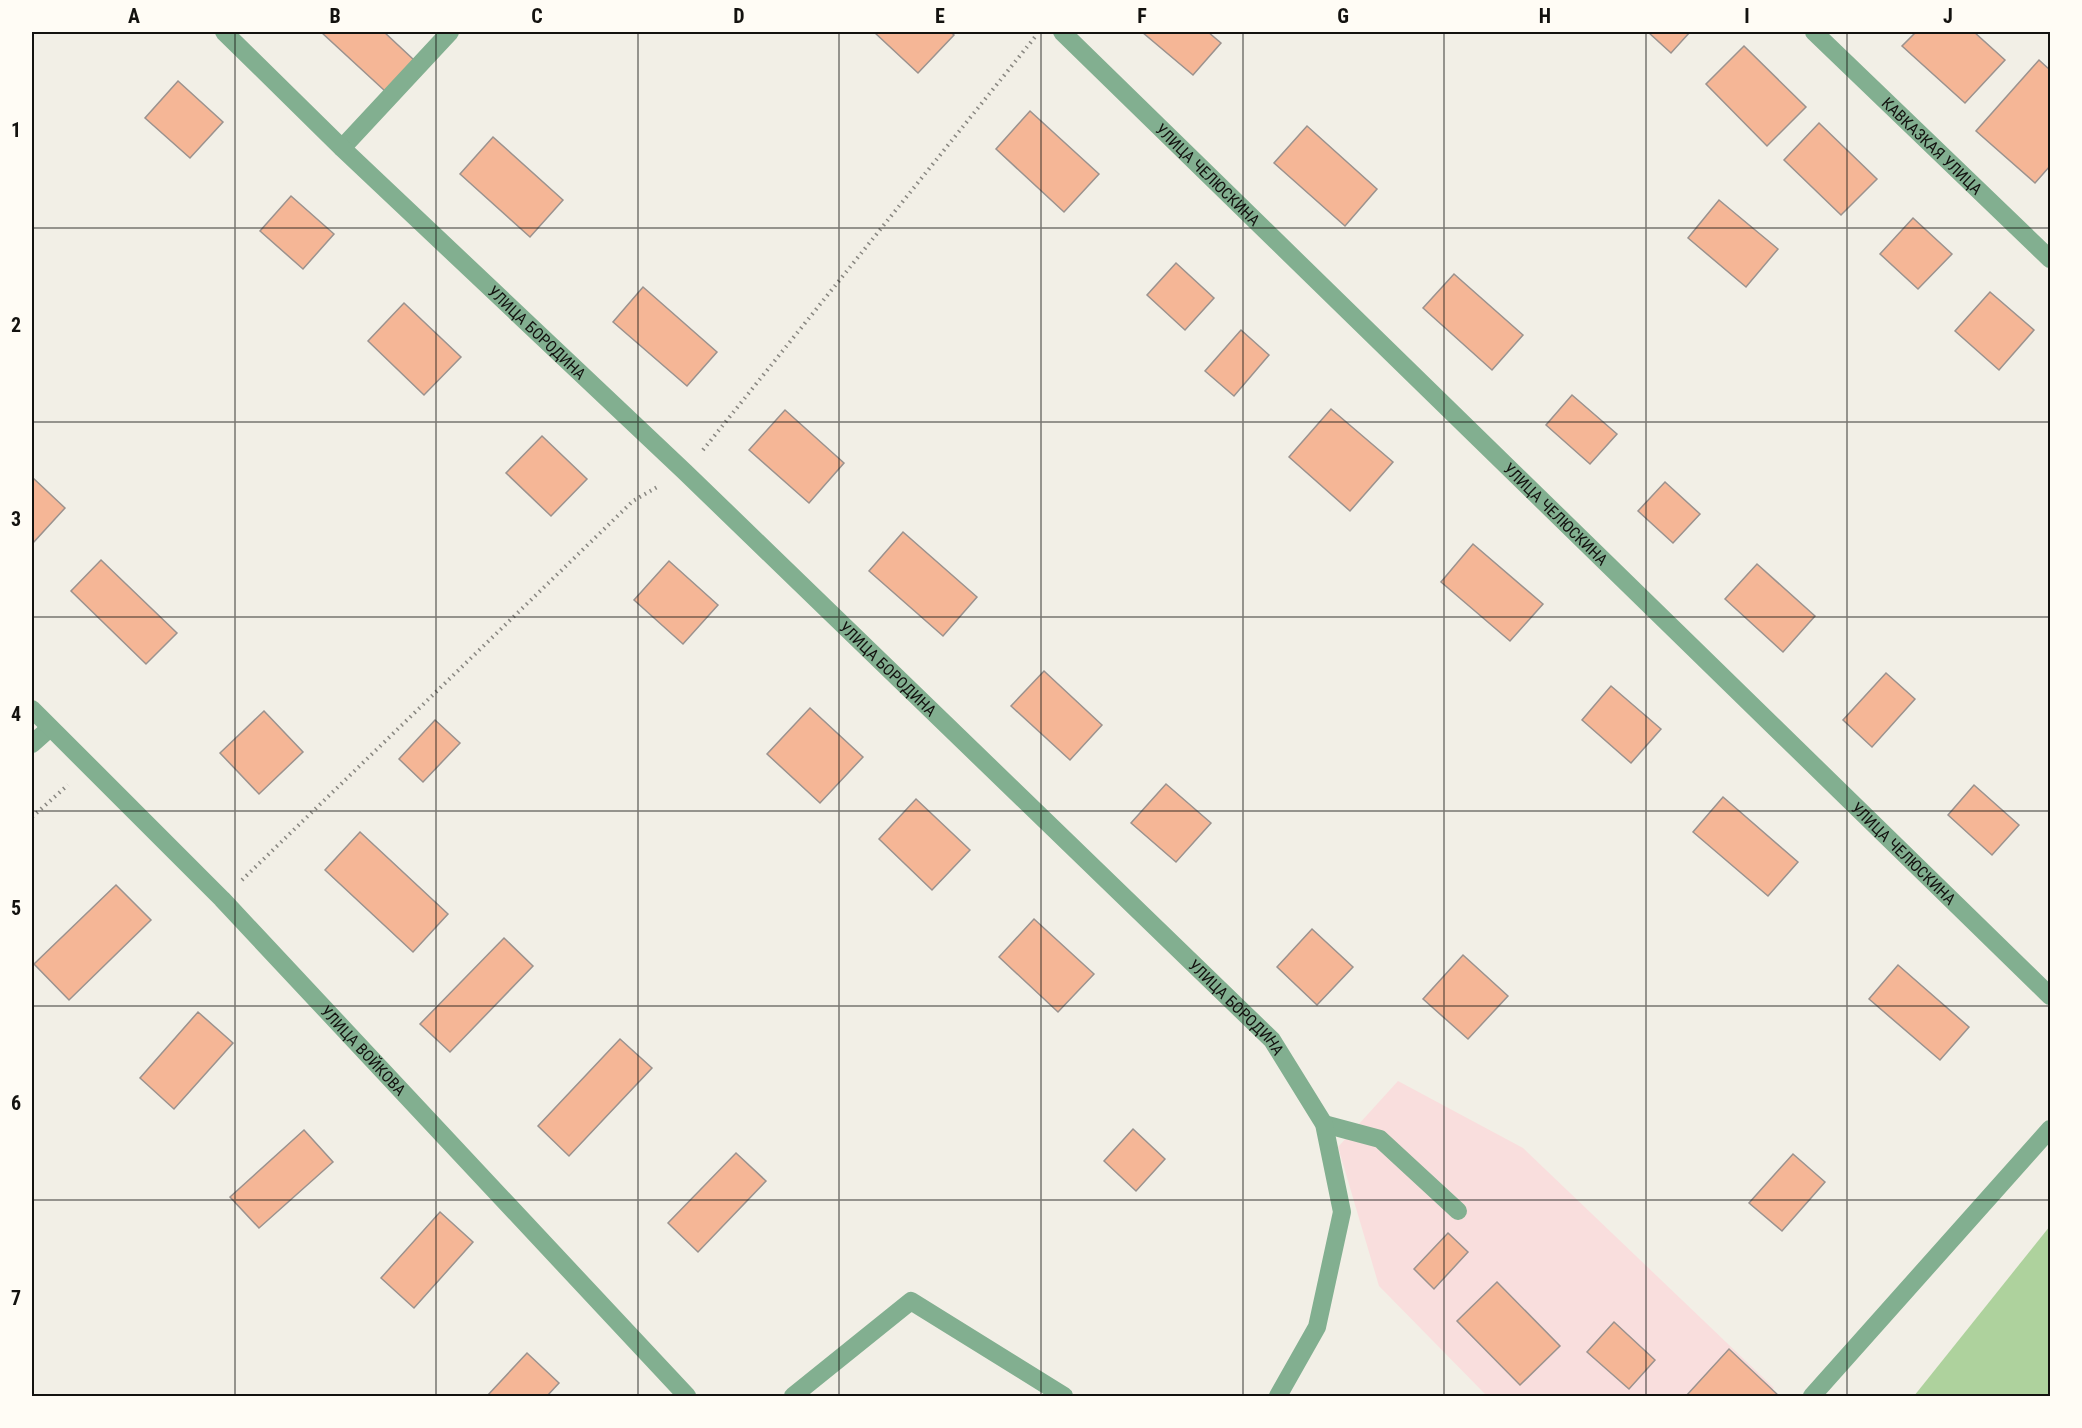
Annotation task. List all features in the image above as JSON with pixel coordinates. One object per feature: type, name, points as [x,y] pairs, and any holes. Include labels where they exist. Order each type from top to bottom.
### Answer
[{"type":"street","name":"УЛИЦА БОРОДИНА","points":[[224,32],[342,148],[685,472],[1272,1040],[1324,1124],[1342,1212],[1317,1327],[1278,1396]]},
{"type":"street","points":[[342,148],[450,32]]},
{"type":"street","name":"УЛИЦА ЧЕЛЮСКИНА","points":[[1062,32],[2050,996]]},
{"type":"street","name":"КАВКАЗКАЯ УЛИЦА","points":[[1814,32],[2050,259]]},
{"type":"street","name":"УЛИЦА ВОЙКОВА","points":[[32,709],[222,899],[687,1396]]},
{"type":"street","points":[[32,744],[50,728]]},
{"type":"street","points":[[1324,1124],[1380,1138],[1458,1211]]},
{"type":"street","points":[[1812,1396],[2050,1129]]},
{"type":"street","points":[[793,1396],[911,1301],[1064,1396]]},
{"type":"path","points":[[32,817],[89,767]]},
{"type":"shaded area","points":[[1398,1081],[1523,1148],[1774,1388],[1766,1396],[1487,1396],[1379,1286],[1338,1147]]},
{"type":"green space","points":[[2050,1226],[2050,1396],[1914,1396]]},
{"type":"building","points":[[321,32],[384,32],[414,60],[385,91]]},
{"type":"building","points":[[874,32],[951,32],[954,35],[918,73]]},
{"type":"building","points":[[1142,32],[1208,32],[1221,43],[1193,75]]},
{"type":"building","points":[[1648,32],[1690,32],[1671,53]]},
{"type":"building","points":[[1916,32],[1974,32],[2005,60],[1965,103],[1902,46]]},
{"type":"building","points":[[1744,46],[1806,107],[1767,146],[1706,84]]},
{"type":"building","points":[[2039,60],[2050,70],[2050,166],[2035,183],[1976,131]]},
{"type":"building","points":[[178,81],[223,122],[190,158],[145,118]]},
{"type":"building","points":[[1030,111],[1099,174],[1064,212],[996,149]]},
{"type":"building","points":[[1819,123],[1877,179],[1841,215],[1784,160]]},
{"type":"building","points":[[1307,126],[1377,189],[1345,226],[1274,163]]},
{"type":"building","points":[[493,137],[563,200],[530,237],[460,174]]},
{"type":"building","points":[[291,196],[334,234],[303,269],[260,231]]},
{"type":"building","points":[[1719,200],[1778,249],[1746,287],[1688,238]]},
{"type":"building","points":[[1913,218],[1952,254],[1918,289],[1880,254]]},
{"type":"building","points":[[1176,263],[1214,298],[1185,330],[1147,295]]},
{"type":"building","points":[[1454,274],[1523,335],[1492,370],[1423,308]]},
{"type":"building","points":[[643,287],[717,352],[687,386],[613,322]]},
{"type":"building","points":[[1990,292],[2034,330],[1999,370],[1955,331]]},
{"type":"building","points":[[404,303],[461,357],[424,395],[368,341]]},
{"type":"building","points":[[1241,330],[1269,355],[1234,396],[1205,371]]},
{"type":"building","points":[[1572,395],[1617,434],[1590,464],[1546,425]]},
{"type":"building","points":[[1331,409],[1393,462],[1350,511],[1289,457]]},
{"type":"building","points":[[785,410],[844,463],[809,503],[749,450]]},
{"type":"building","points":[[542,436],[587,479],[551,516],[506,473]]},
{"type":"building","points":[[32,477],[65,508],[32,544]]},
{"type":"building","points":[[1665,482],[1700,514],[1673,543],[1638,511]]},
{"type":"building","points":[[903,532],[977,597],[943,636],[869,571]]},
{"type":"building","points":[[1473,544],[1543,604],[1510,641],[1441,582]]},
{"type":"building","points":[[101,560],[177,633],[146,664],[71,591]]},
{"type":"building","points":[[669,561],[718,605],[683,644],[634,600]]},
{"type":"building","points":[[1757,564],[1815,616],[1783,652],[1725,599]]},
{"type":"building","points":[[1044,671],[1102,725],[1070,760],[1011,706]]},
{"type":"building","points":[[1886,673],[1915,699],[1872,747],[1843,720]]},
{"type":"building","points":[[1611,686],[1661,729],[1631,763],[1582,720]]},
{"type":"building","points":[[810,708],[863,757],[820,803],[767,754]]},
{"type":"building","points":[[264,711],[303,752],[259,794],[220,753]]},
{"type":"building","points":[[435,720],[460,743],[423,782],[399,759]]},
{"type":"building","points":[[1166,784],[1211,823],[1176,862],[1131,823]]},
{"type":"building","points":[[1974,785],[2019,825],[1992,855],[1948,815]]},
{"type":"building","points":[[1723,797],[1798,862],[1768,896],[1693,832]]},
{"type":"building","points":[[916,799],[970,850],[932,890],[879,839]]},
{"type":"building","points":[[360,832],[448,914],[413,952],[325,870]]},
{"type":"building","points":[[116,885],[151,920],[69,1000],[34,964]]},
{"type":"building","points":[[1034,919],[1094,974],[1058,1012],[999,957]]},
{"type":"building","points":[[1312,929],[1353,967],[1317,1005],[1277,967]]},
{"type":"building","points":[[504,938],[533,966],[450,1052],[420,1024]]},
{"type":"building","points":[[1463,955],[1508,996],[1468,1039],[1423,999]]},
{"type":"building","points":[[1898,965],[1969,1027],[1940,1060],[1869,999]]},
{"type":"building","points":[[198,1012],[233,1043],[174,1109],[140,1078]]},
{"type":"building","points":[[620,1039],[652,1068],[569,1156],[538,1126]]},
{"type":"building","points":[[1133,1129],[1165,1159],[1136,1191],[1104,1161]]},
{"type":"building","points":[[304,1130],[333,1162],[259,1228],[230,1197]]},
{"type":"building","points":[[736,1153],[766,1181],[698,1252],[668,1223]]},
{"type":"building","points":[[1793,1154],[1825,1182],[1782,1231],[1749,1203]]},
{"type":"building","points":[[440,1212],[473,1242],[414,1308],[381,1278]]},
{"type":"building","points":[[1448,1233],[1468,1252],[1434,1289],[1414,1269]]},
{"type":"building","points":[[1497,1282],[1560,1346],[1520,1385],[1457,1321]]},
{"type":"building","points":[[1614,1322],[1655,1360],[1629,1389],[1587,1352]]},
{"type":"building","points":[[1729,1349],[1779,1396],[1686,1396]]},
{"type":"building","points":[[527,1353],[559,1383],[547,1396],[487,1396]]}]
